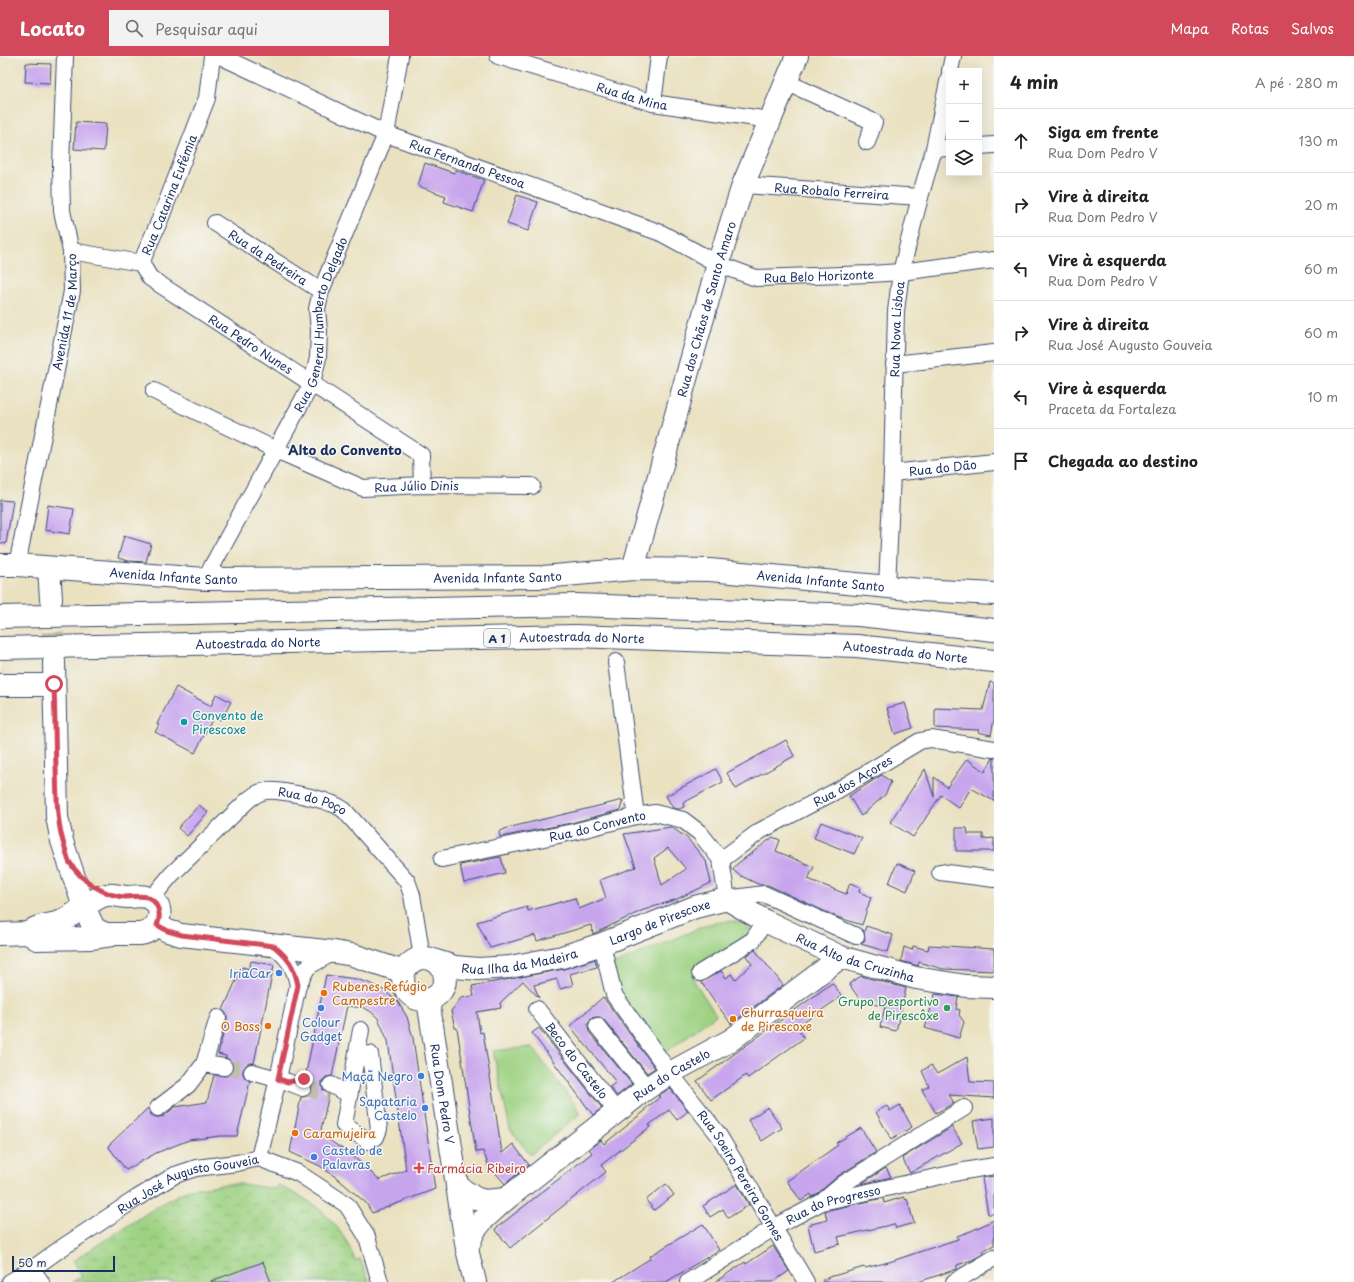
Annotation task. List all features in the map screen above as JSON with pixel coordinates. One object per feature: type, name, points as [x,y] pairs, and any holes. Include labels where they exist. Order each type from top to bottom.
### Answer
[{"type":"main road","name":"Rua dos Chãos de Santo Amaro","points":[[633,569],[718,264],[743,185],[798,56]]},
{"type":"main road","name":"Avenida Infante Santo","points":[[9,565],[205,579],[543,577],[633,569],[710,570],[887,587],[994,594]]},
{"type":"main road","points":[[49,568],[51,599]]},
{"type":"main road","points":[[0,617],[576,605],[859,615],[994,630]]},
{"type":"main road","name":"Autoestrada do Norte","points":[[0,648],[575,636],[857,646],[994,661]]},
{"type":"main road","points":[[0,934],[28,933],[36,928],[61,922],[89,910],[107,895],[141,896],[150,899],[156,905],[159,913],[159,921],[153,930],[145,934],[106,934],[96,930],[89,910],[62,841],[58,817],[54,662]]},
{"type":"main road","points":[[0,684],[54,684]]},
{"type":"main road","points":[[70,862],[91,884],[118,896]]},
{"type":"main road","name":"Rua Alto da Cruzinha","points":[[727,899],[765,921],[841,957],[916,978],[966,986],[994,987]]},
{"type":"main road","name":"Largo de Pirescoxe","points":[[602,944],[695,907],[727,899]]},
{"type":"main road","points":[[157,925],[168,931],[182,935],[353,955],[404,972]]},
{"type":"main road","points":[[28,933],[37,939],[91,938],[113,934]]},
{"type":"main road","name":"Rua Ilha da Madeira","points":[[429,959],[455,968],[479,969],[510,967],[562,957],[602,944]]},
{"type":"main road","name":"Rua do Castelo","points":[[467,1249],[474,1231],[483,1220],[506,1199],[616,1112],[647,1088],[670,1073],[730,1040],[841,957]]},
{"type":"main road","points":[[416,958],[429,959],[441,966],[444,972],[444,986],[435,997],[428,1000],[421,1000],[408,993],[404,987],[404,972],[406,966],[416,958]]},
{"type":"main road","name":"Rua Dom Pedro V","points":[[428,1000],[467,1249],[474,1282]]},
{"type":"main road","points":[[457,1186],[475,1198],[485,1201],[506,1199]]},
{"type":"street","name":"Avenida 11 de Março","points":[[9,565],[72,291],[71,251],[62,211],[61,165],[65,56]]},
{"type":"street","name":"Rua Catarina Eufémia","points":[[71,251],[141,263],[162,218],[207,98],[212,56]]},
{"type":"street","name":"Rua Fernando Pessoa","points":[[220,56],[386,134],[661,233],[718,264]]},
{"type":"street","name":"Rua General Humberto Delgado","points":[[205,579],[312,383],[318,358],[319,331],[317,309],[321,291],[386,134],[400,56]]},
{"type":"street","name":"Rua da Mina","points":[[498,56],[653,103],[770,120]]},
{"type":"street","points":[[653,103],[658,56]]},
{"type":"street","points":[[951,68],[953,56]]},
{"type":"street","points":[[786,82],[874,122],[867,142]]},
{"type":"street","name":"Rua Nova Lisboa","points":[[887,587],[892,473],[896,311],[902,272],[920,197],[942,149],[946,104]]},
{"type":"street","points":[[982,146],[994,145]]},
{"type":"street","name":"Rua Robalo Ferreira","points":[[743,185],[920,197]]},
{"type":"street","name":"Rua da Pedreira","points":[[215,223],[321,291]]},
{"type":"street","name":"Rua Belo Horizonte","points":[[718,264],[756,278],[902,272],[994,260]]},
{"type":"street","name":"Rua Pedro Nunes","points":[[141,263],[150,278],[421,455],[422,485]]},
{"type":"street","points":[[894,364],[994,353]]},
{"type":"street","name":"Rua Júlio Dinis","points":[[154,391],[276,450],[363,488],[422,485],[532,486]]},
{"type":"street","name":"Rua do Dão","points":[[892,473],[994,462]]},
{"type":"street","points":[[616,662],[636,816]]},
{"type":"street","name":"Rua dos Açores","points":[[721,860],[760,831],[838,790],[915,743],[931,739],[994,749]]},
{"type":"street","name":"Rua do Poço","points":[[150,899],[171,875],[247,801],[258,793],[277,791],[325,801],[344,810],[407,881],[429,959]]},
{"type":"street","name":"Rua do Convento","points":[[442,858],[573,832],[636,816],[655,813],[683,820],[700,833],[721,860],[727,899]]},
{"type":"street","points":[[940,872],[994,879]]},
{"type":"street","name":"Largo de Pirescoxe","points":[[727,899],[764,894],[856,936]]},
{"type":"street","points":[[700,973],[753,940],[765,921]]},
{"type":"street","name":"Largo de Pirescoxe","points":[[602,944],[614,995],[670,1073]]},
{"type":"street","name":"Rua José Augusto Gouveia","points":[[274,946],[285,955],[292,964],[298,985]]},
{"type":"street","name":"Rua José Augusto Gouveia","points":[[10,1282],[36,1275],[60,1249],[124,1206],[175,1175],[196,1168],[237,1163],[259,1158],[283,1080],[298,985],[307,968],[334,952]]},
{"type":"street","name":"Beco do Castelo","points":[[536,1008],[616,1112]]},
{"type":"street","points":[[158,1108],[188,1084],[204,1064],[218,1018]]},
{"type":"street","points":[[597,1026],[647,1088]]},
{"type":"street","points":[[361,1030],[344,1125],[368,1141],[372,1140],[378,1134],[379,1129],[370,1054]]},
{"type":"street","points":[[204,1064],[224,1067]]},
{"type":"street","points":[[252,1072],[283,1080],[303,1083]]},
{"type":"street","name":"Rua Soeiro Pereira Gomes","points":[[670,1073],[718,1134],[806,1282]]},
{"type":"street","points":[[330,1089],[349,1094]]},
{"type":"street","points":[[822,1202],[843,1184],[964,1108]]},
{"type":"street","points":[[259,1158],[298,1173],[347,1206],[367,1238],[380,1282]]},
{"type":"street","name":"Rua do Progresso","points":[[688,1282],[773,1228],[822,1202],[964,1171],[994,1166]]},
{"type":"street","points":[[954,1282],[994,1258]]},
{"type":"green space","points":[[728,921],[750,924],[748,938],[694,973],[693,979],[716,1015],[663,1054],[619,991],[612,965],[709,924]]},
{"type":"green space","points":[[531,1047],[581,1113],[530,1155],[510,1129],[493,1051]]},
{"type":"green space","points":[[226,1184],[241,1184],[276,1189],[277,1185],[291,1191],[314,1205],[334,1223],[349,1246],[355,1260],[360,1259],[369,1282],[72,1282],[82,1276],[73,1261],[161,1204],[189,1189]]},
{"type":"building","points":[[26,63],[51,64],[50,83],[25,82]]},
{"type":"building","points":[[76,122],[106,124],[104,151],[74,149]]},
{"type":"building","points":[[425,163],[454,173],[455,170],[484,180],[473,212],[444,202],[446,196],[418,186]]},
{"type":"building","points":[[517,195],[538,202],[528,231],[507,224]]},
{"type":"building","points":[[0,500],[13,501],[6,544],[0,543]]},
{"type":"building","points":[[48,505],[74,509],[70,534],[45,530]]},
{"type":"building","points":[[124,536],[151,544],[146,562],[129,561],[118,558]]},
{"type":"building","points":[[990,682],[994,683],[994,720],[991,735],[978,732],[979,730],[935,728],[935,708],[983,710]]},
{"type":"building","name":"Convento de Pirescoxe","points":[[176,687],[211,706],[216,694],[231,702],[221,720],[214,716],[195,753],[155,732],[159,725],[157,724]]},
{"type":"building","points":[[905,703],[913,728],[895,734],[887,708]]},
{"type":"building","points":[[786,740],[794,756],[736,789],[727,773]]},
{"type":"building","points":[[993,758],[994,801],[971,788],[959,808],[941,795],[913,837],[890,822],[925,769],[934,797],[934,777],[947,787],[967,759],[985,772]]},
{"type":"building","points":[[716,769],[723,782],[683,803],[684,807],[679,809],[673,808],[666,796]]},
{"type":"building","points":[[882,775],[891,782],[885,795],[861,816],[849,796]]},
{"type":"building","points":[[623,800],[620,810],[571,823],[500,837],[499,832],[507,828]]},
{"type":"building","points":[[199,805],[208,812],[187,836],[178,828]]},
{"type":"building","points":[[821,822],[862,838],[854,854],[814,838]]},
{"type":"building","points":[[671,827],[687,838],[706,861],[711,883],[677,899],[641,911],[593,934],[591,925],[537,941],[535,935],[490,948],[477,922],[527,907],[528,911],[575,898],[579,909],[606,898],[600,880],[636,867],[624,834]],"holes":[[[668,848],[686,869],[662,885],[654,858]]]},
{"type":"building","points":[[956,828],[967,828],[968,834],[983,834],[983,839],[994,838],[994,851],[956,851]]},
{"type":"building","points":[[773,837],[780,840],[776,851],[814,867],[808,879],[846,894],[850,883],[860,887],[859,892],[871,897],[862,925],[837,917],[768,885],[760,885],[739,875],[733,870],[737,864]]},
{"type":"building","points":[[501,857],[505,873],[464,883],[460,865]]},
{"type":"building","points":[[897,863],[915,871],[907,891],[889,883]]},
{"type":"building","points":[[866,926],[893,935],[888,952],[861,944],[865,940],[864,932]]},
{"type":"building","points":[[929,945],[994,949],[994,971],[943,969],[919,962],[918,966],[901,961],[904,947],[912,950],[913,946],[928,950]]},
{"type":"building","points":[[755,950],[783,985],[731,1024],[701,982],[721,971],[726,978],[731,974],[735,980],[752,964],[746,956]]},
{"type":"building","points":[[595,959],[597,967],[570,974],[573,985],[560,989],[557,979],[534,985],[539,998],[523,981],[500,1003],[501,1008],[477,1012],[480,1033],[483,1032],[502,1153],[513,1144],[529,1165],[505,1184],[488,1164],[483,1151],[476,1152],[457,1028],[455,1028],[451,1011],[461,998],[474,996],[472,986],[564,969]]},
{"type":"building","points":[[251,961],[274,965],[254,1063],[249,1063],[243,1070],[245,1078],[250,1081],[237,1136],[220,1136],[189,1140],[156,1153],[126,1170],[108,1146],[148,1108],[152,1117],[159,1117],[164,1116],[175,1107],[207,1102],[214,1075],[227,1076],[232,1073],[233,1063],[226,1058],[226,1056],[218,1054],[227,1020],[227,1015],[223,1010],[242,967],[249,969]]},
{"type":"building","points":[[326,975],[356,979],[369,983],[385,991],[398,1002],[407,1017],[413,1038],[435,1189],[372,1213],[366,1203],[337,1178],[320,1166],[290,1152],[301,1097],[309,1096],[312,1091],[311,1082],[305,1078]],"holes":[[[347,1006],[364,1008],[378,1018],[388,1041],[406,1170],[379,1180],[354,1157],[320,1134],[329,1094],[323,1090],[322,1081],[326,1077],[332,1076]]]},
{"type":"building","points":[[861,976],[906,988],[896,1031],[880,1027],[885,1007],[866,1002],[863,1004],[849,984]]},
{"type":"building","points":[[832,983],[842,996],[797,1027],[804,1038],[748,1078],[746,1075],[711,1100],[697,1081]]},
{"type":"building","points":[[935,994],[958,997],[956,1009],[960,1010],[959,1015],[964,1022],[959,1038],[925,1028]]},
{"type":"building","points":[[603,997],[655,1068],[647,1073],[604,1020],[600,1017],[591,1018],[588,1023],[589,1032],[632,1084],[617,1096],[610,1087],[616,1082],[570,1026]]},
{"type":"building","points":[[539,1028],[602,1108],[593,1115],[532,1033]]},
{"type":"building","points":[[967,1057],[970,1082],[994,1083],[994,1098],[949,1095],[954,1103],[936,1113],[922,1090],[929,1086],[922,1071],[931,1065],[937,1074]]},
{"type":"building","points":[[670,1088],[688,1111],[677,1120],[669,1110],[649,1125],[651,1126],[601,1165],[606,1172],[510,1248],[495,1229],[592,1153],[589,1149],[601,1140],[604,1144],[645,1111],[644,1110],[660,1097],[658,1096]]},
{"type":"building","points":[[900,1105],[912,1127],[891,1139],[876,1112],[887,1106],[890,1111]]},
{"type":"building","points":[[768,1107],[782,1128],[762,1141],[748,1120]]},
{"type":"building","points":[[994,1118],[994,1147],[978,1149],[973,1121]]},
{"type":"building","points":[[952,1127],[962,1143],[910,1173],[902,1158]]},
{"type":"building","points":[[861,1128],[876,1152],[838,1176],[817,1194],[812,1197],[811,1194],[801,1201],[787,1181],[838,1145],[836,1143]]},
{"type":"building","points":[[886,1168],[891,1177],[861,1184]]},
{"type":"building","points":[[994,1176],[994,1214],[988,1214],[982,1178]]},
{"type":"building","points":[[666,1184],[674,1195],[654,1210],[646,1200]]},
{"type":"building","points":[[737,1184],[749,1205],[728,1218],[723,1209],[710,1217],[703,1206]]},
{"type":"building","points":[[904,1197],[906,1200],[907,1199],[914,1223],[896,1228],[894,1224],[838,1237],[840,1244],[814,1251],[808,1225],[827,1220],[825,1211],[883,1198],[884,1203]]},
{"type":"building","points":[[994,1220],[994,1245],[982,1251],[983,1254],[972,1260],[957,1265],[957,1269],[918,1282],[823,1282],[823,1279],[864,1267],[889,1262],[958,1239],[957,1236]]},
{"type":"building","points":[[703,1224],[719,1250],[666,1282],[613,1282],[651,1258],[650,1256]]},
{"type":"building","points":[[773,1246],[789,1271],[773,1282],[715,1282],[745,1262],[746,1264]]},
{"type":"building","points":[[263,1262],[271,1282],[211,1282],[211,1281]]},
{"type":"tunnel","points":[[51,599],[54,662]]},
{"type":"tunnel","points":[[224,1067],[252,1072]]},
{"type":"tunnel","points":[[303,1088],[329,1093]]},
{"type":"place","name":"Convento de Pirescoxe","points":[[184,722]]},
{"type":"place","name":"IriaCar","points":[[279,973]]},
{"type":"place","name":"Rubenes Refúgio Campestre","points":[[324,993]]},
{"type":"place","name":"Colour Gadget","points":[[321,1008]]},
{"type":"place","name":"Grupo Desportivo de Pirescôxe","points":[[947,1008]]},
{"type":"place","name":"Churrasqueira de Pirescoxe","points":[[733,1019]]},
{"type":"place","name":"O Boss","points":[[268,1026]]},
{"type":"place","name":"Maçã Negro","points":[[421,1076]]},
{"type":"place","name":"Sapataria Castelo","points":[[425,1108]]},
{"type":"place","name":"Caramujeira","points":[[295,1133]]},
{"type":"place","name":"Castelo de Palavras","points":[[314,1157]]},
{"type":"place","name":"Farmácia Ribeiro","points":[[419,1168]]},
{"type":"district","name":"Alto do Convento","points":[[345,449]]},
{"type":"route","points":[[54,684],[58,817],[62,841],[70,862],[82,877],[99,889],[118,896],[145,896],[154,901],[158,908],[160,917],[157,925],[168,931],[182,935],[274,946],[285,955],[292,964],[298,985],[278,1079],[288,1082],[304,1079]]}]
